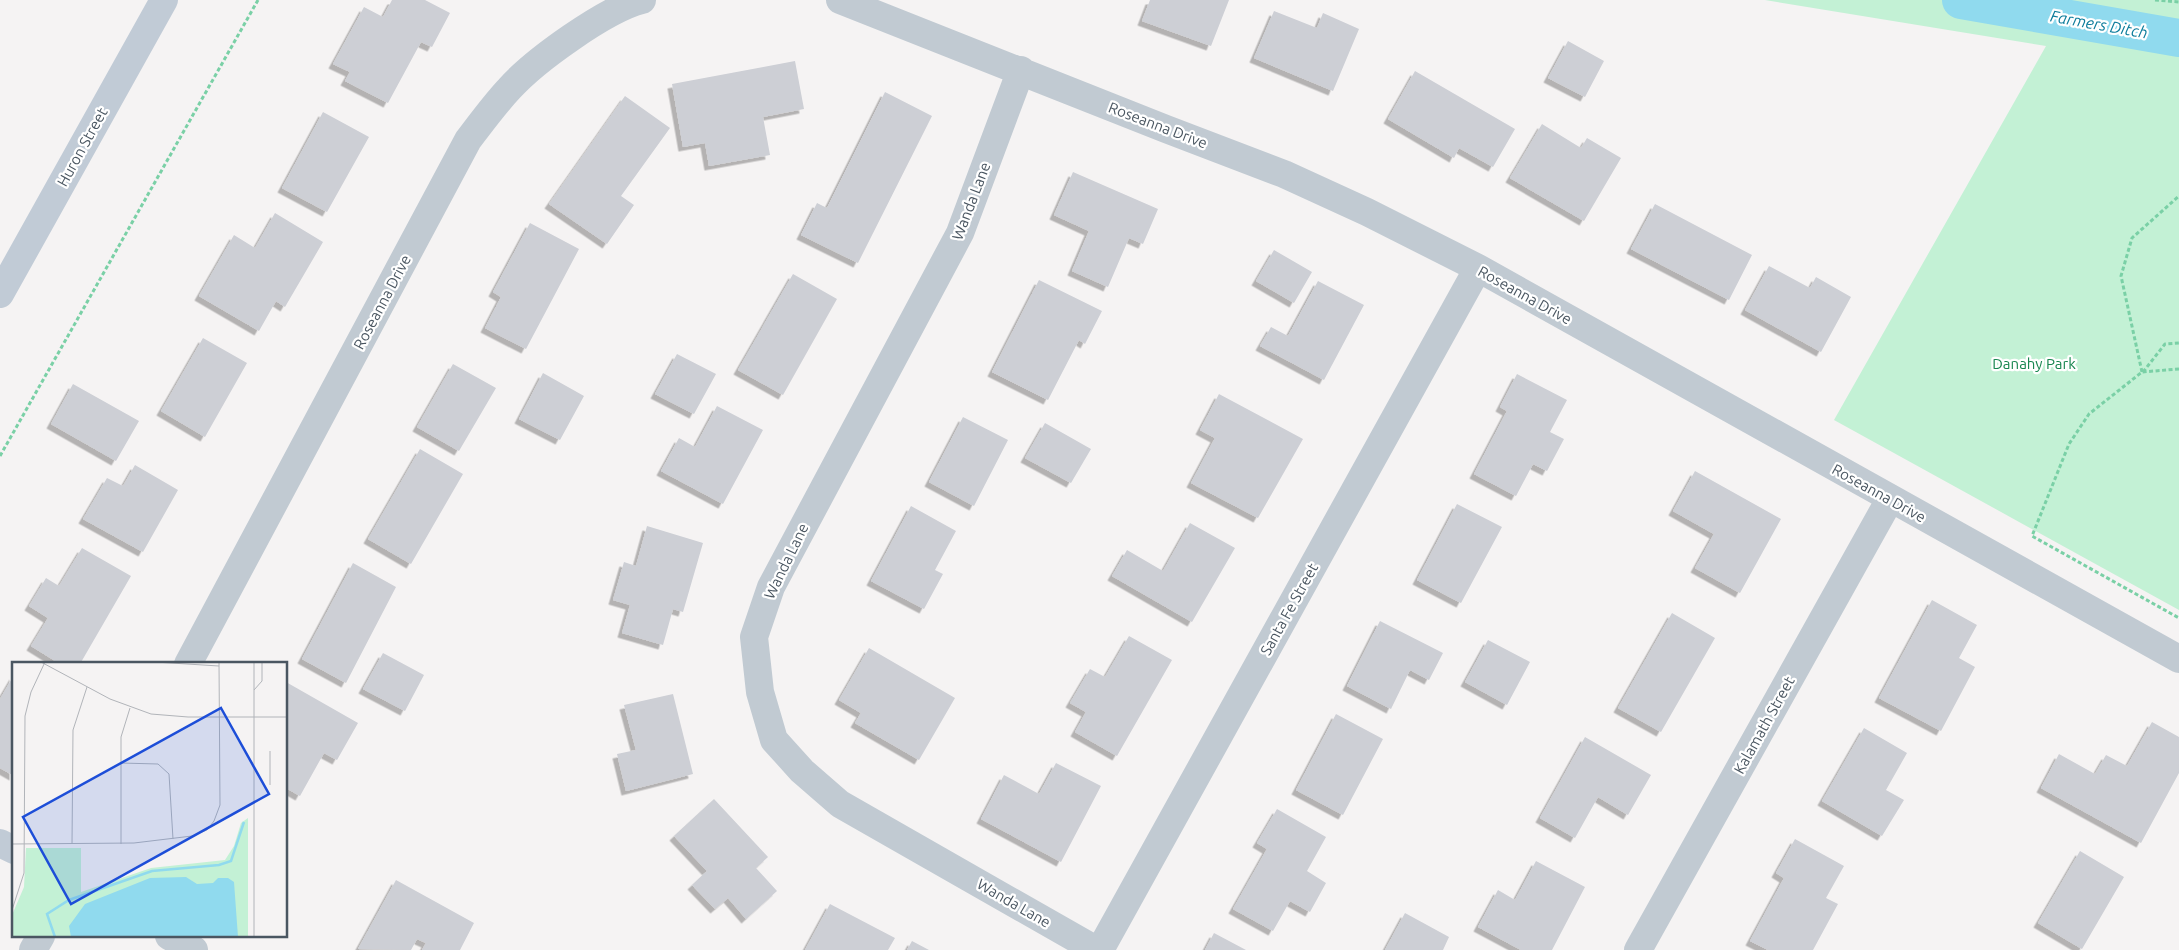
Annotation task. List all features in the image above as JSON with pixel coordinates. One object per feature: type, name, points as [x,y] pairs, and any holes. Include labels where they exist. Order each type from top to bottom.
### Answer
[{"type":"main road","name":"Huron Street","points":[[0,294],[164,0]]},
{"type":"main road","points":[[0,842],[12,849]]},
{"type":"street","name":"Roseanna Drive","points":[[189,662],[468,140],[509,88],[555,49],[590,26],[642,0]]},
{"type":"street","name":"Roseanna Drive","points":[[840,0],[1020,70],[1166,130],[1284,174],[1366,212],[1478,268],[2179,659]]},
{"type":"street","name":"Wanda Lane","points":[[1020,70],[960,233],[771,586],[754,637],[760,692],[774,740],[802,771],[840,804],[1098,950]]},
{"type":"street","name":"Santa Fe Street","points":[[1098,950],[1478,268]]},
{"type":"street","name":"Kalamath Street","points":[[1638,950],[1890,499]]},
{"type":"street","points":[[33,950],[40,938]]},
{"type":"street","points":[[173,938],[194,950]]},
{"type":"path","points":[[0,456],[258,0]]},
{"type":"path","points":[[2155,0],[2179,2]]},
{"type":"path","points":[[2142,372],[2121,276],[2132,238],[2179,197]]},
{"type":"path","points":[[2179,343],[2165,344],[2142,372],[2089,414],[2069,444],[2032,536],[2179,618]]},
{"type":"path","points":[[2142,372],[2179,369]]},
{"type":"green space","name":"Danahy Park","points":[[1765,0],[2179,0],[2179,610],[1834,420],[2046,46]]},
{"type":"building","points":[[392,0],[425,0],[450,13],[432,47],[421,42],[388,103],[345,81],[350,72],[333,64],[364,7],[383,17]]},
{"type":"building","points":[[1150,0],[1229,0],[1211,46],[1142,21]]},
{"type":"building","points":[[1274,11],[1317,28],[1323,13],[1359,29],[1333,91],[1254,58]]},
{"type":"building","points":[[1568,41],[1604,61],[1585,97],[1548,78]]},
{"type":"building","points":[[795,61],[804,109],[763,117],[770,155],[709,166],[705,143],[683,147],[672,84]]},
{"type":"building","points":[[1415,71],[1515,129],[1493,167],[1459,148],[1454,158],[1388,119]]},
{"type":"building","points":[[885,92],[932,116],[858,263],[801,235],[817,203],[827,208]]},
{"type":"building","points":[[625,96],[670,128],[621,196],[634,205],[607,244],[549,204]]},
{"type":"building","points":[[323,112],[369,137],[327,212],[282,188]]},
{"type":"building","points":[[1542,124],[1581,148],[1587,138],[1621,158],[1584,221],[1510,178]]},
{"type":"building","points":[[1073,172],[1158,209],[1143,244],[1129,238],[1108,287],[1072,271],[1089,231],[1054,215]]},
{"type":"building","points":[[1655,204],[1752,255],[1729,300],[1631,249]]},
{"type":"building","points":[[275,213],[323,242],[285,307],[276,301],[259,331],[199,296],[234,235],[255,248]]},
{"type":"building","points":[[530,223],[579,249],[526,349],[485,328],[501,297],[493,292]]},
{"type":"building","points":[[1274,250],[1312,272],[1294,303],[1256,281]]},
{"type":"building","points":[[1769,266],[1810,288],[1816,277],[1851,297],[1821,352],[1745,310]]},
{"type":"building","points":[[793,274],[837,299],[783,395],[738,370]]},
{"type":"building","points":[[1039,280],[1102,311],[1085,344],[1079,340],[1048,400],[992,372]]},
{"type":"building","points":[[1318,281],[1364,305],[1324,380],[1260,346],[1271,327],[1288,336]]},
{"type":"building","points":[[203,338],[247,363],[205,437],[161,411]]},
{"type":"building","points":[[677,354],[716,374],[694,414],[655,394]]},
{"type":"building","points":[[453,364],[496,388],[459,451],[417,427]]},
{"type":"building","points":[[543,373],[584,396],[560,440],[519,419]]},
{"type":"building","points":[[1517,374],[1567,400],[1550,432],[1564,439],[1547,471],[1533,464],[1516,496],[1474,474],[1507,411],[1500,407]]},
{"type":"building","points":[[73,384],[139,421],[116,461],[51,424]]},
{"type":"building","points":[[1219,394],[1303,439],[1258,518],[1191,483],[1215,438],[1200,430]]},
{"type":"building","points":[[717,406],[763,430],[723,504],[661,471],[679,438],[695,447]]},
{"type":"building","points":[[963,417],[1008,440],[974,506],[929,482]]},
{"type":"building","points":[[1045,423],[1091,449],[1071,483],[1025,458]]},
{"type":"building","points":[[420,449],[463,474],[411,564],[368,539]]},
{"type":"building","points":[[135,465],[178,490],[143,552],[83,519],[107,478],[123,486]]},
{"type":"building","points":[[1695,471],[1781,519],[1740,593],[1695,568],[1714,534],[1673,511]]},
{"type":"building","points":[[1457,504],[1502,527],[1461,603],[1417,580]]},
{"type":"building","points":[[911,506],[956,531],[935,570],[943,574],[924,609],[871,581]]},
{"type":"building","points":[[1190,523],[1235,548],[1192,622],[1112,576],[1127,550],[1163,571]]},
{"type":"building","points":[[647,526],[703,543],[683,612],[673,609],[663,645],[622,633],[630,605],[613,600],[624,562],[636,566]]},
{"type":"building","points":[[82,548],[131,576],[81,662],[57,662],[31,646],[48,618],[29,606],[46,578],[59,586]]},
{"type":"building","points":[[353,563],[396,587],[346,683],[302,659]]},
{"type":"building","points":[[1932,600],[1977,625],[1959,658],[1975,667],[1941,731],[1879,698]]},
{"type":"building","points":[[1672,613],[1715,638],[1661,732],[1618,708]]},
{"type":"building","points":[[1380,621],[1443,653],[1429,680],[1410,670],[1391,709],[1347,686]]},
{"type":"building","points":[[1129,636],[1172,660],[1117,756],[1075,732],[1086,712],[1070,703],[1090,669],[1105,677]]},
{"type":"building","points":[[1488,640],[1530,662],[1507,705],[1465,682]]},
{"type":"building","points":[[869,648],[955,698],[919,760],[855,723],[861,713],[839,700]]},
{"type":"building","points":[[383,653],[424,675],[405,711],[363,689]]},
{"type":"building","points":[[12,678],[12,775],[0,768],[0,699]]},
{"type":"building","points":[[288,683],[358,723],[337,760],[324,753],[300,796],[288,789]]},
{"type":"building","points":[[673,694],[693,774],[626,791],[617,754],[636,750],[624,705]]},
{"type":"building","points":[[1336,714],[1383,739],[1343,815],[1296,790]]},
{"type":"building","points":[[2152,722],[2179,737],[2179,773],[2141,843],[2041,788],[2059,754],[2095,774],[2106,755],[2127,766]]},
{"type":"building","points":[[1864,728],[1907,753],[1886,790],[1904,800],[1882,836],[1822,801]]},
{"type":"building","points":[[1585,737],[1651,775],[1628,815],[1598,797],[1575,838],[1540,818]]},
{"type":"building","points":[[1056,763],[1101,786],[1061,862],[981,819],[1004,775],[1039,794]]},
{"type":"building","points":[[714,799],[768,857],[756,868],[777,891],[746,919],[728,898],[715,909],[692,885],[707,871],[674,836]]},
{"type":"building","points":[[1277,809],[1326,837],[1307,871],[1326,883],[1310,912],[1290,901],[1273,931],[1233,909],[1267,849],[1257,843]]},
{"type":"building","points":[[1795,839],[1844,866],[1826,898],[1838,904],[1813,950],[1768,950],[1750,941],[1784,878],[1776,873]]},
{"type":"building","points":[[2080,851],[2124,877],[2082,949],[2038,923]]},
{"type":"building","points":[[1536,861],[1585,887],[1552,950],[1521,950],[1478,927],[1498,890],[1515,900]]},
{"type":"building","points":[[396,880],[474,923],[460,950],[422,950],[426,943],[417,939],[411,950],[358,949]]},
{"type":"building","points":[[830,904],[895,938],[888,950],[805,950]]},
{"type":"building","points":[[1405,913],[1449,937],[1443,950],[1385,950]]},
{"type":"building","points":[[1214,933],[1246,950],[1205,950]]},
{"type":"building","points":[[912,941],[929,950],[907,950]]},
{"type":"waterway","name":"Farmers Ditch","points":[[1961,0],[2179,38]]}]
